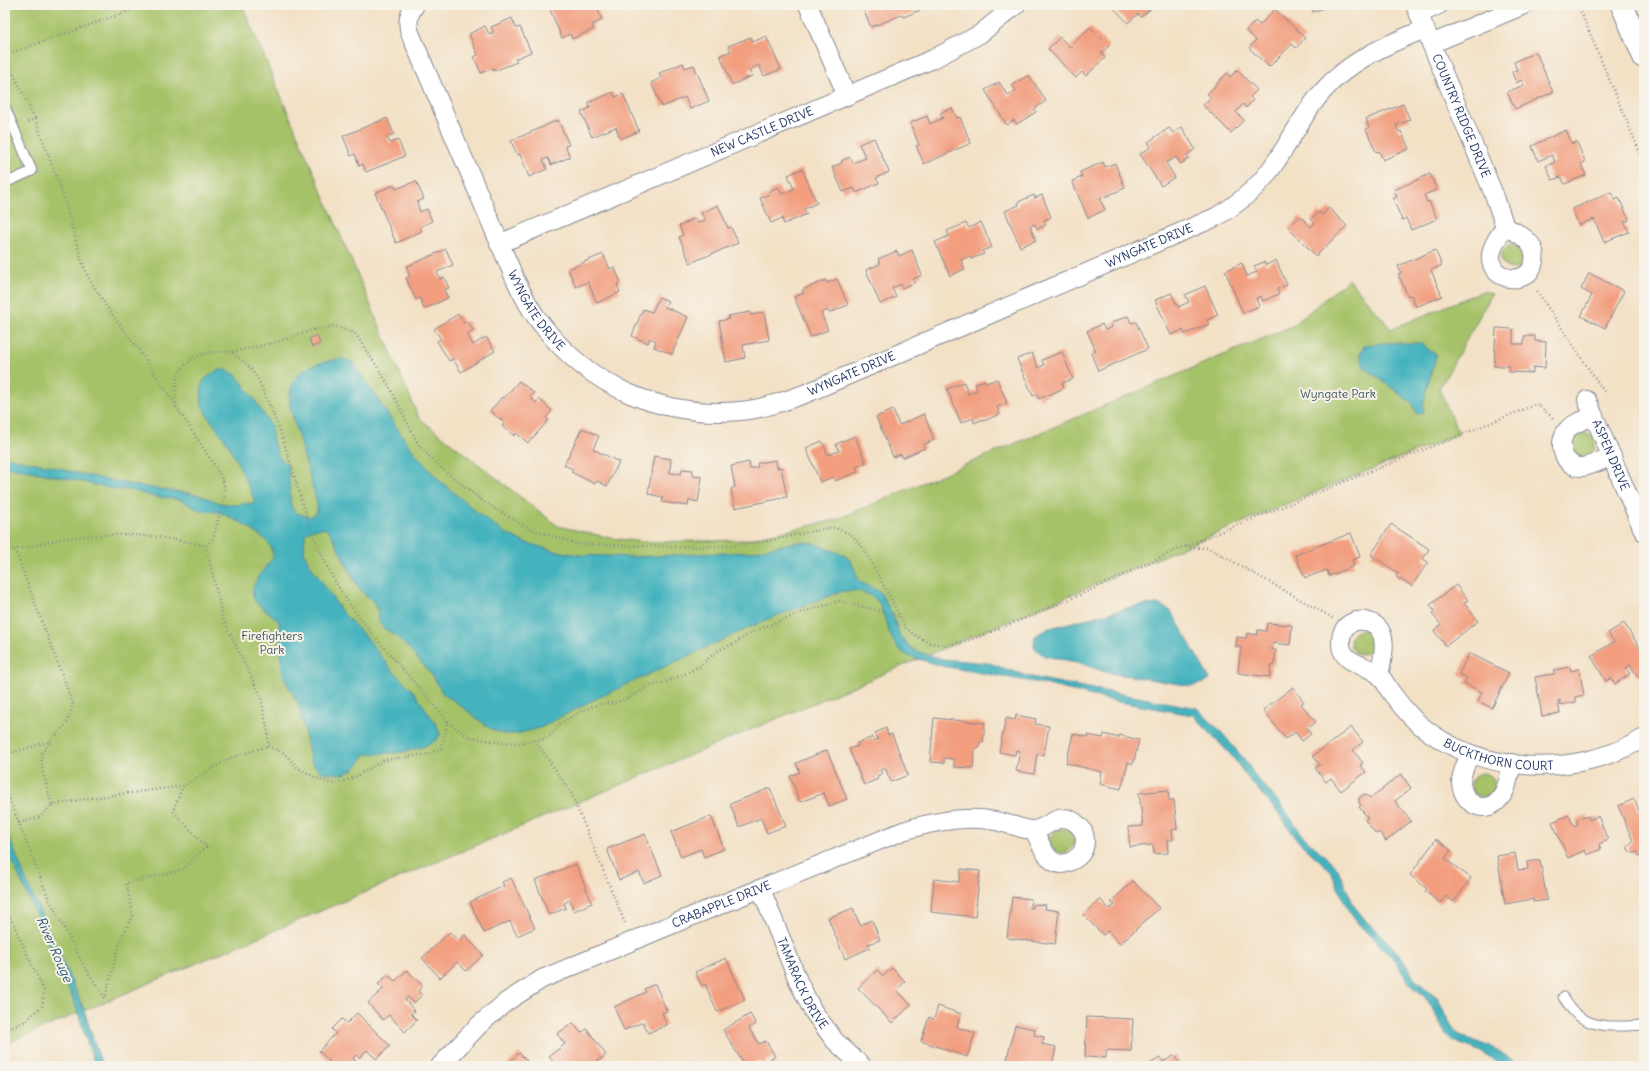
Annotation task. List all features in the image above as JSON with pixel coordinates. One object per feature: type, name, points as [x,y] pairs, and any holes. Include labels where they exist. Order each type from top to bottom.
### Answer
[{"type":"street","points":[[808,5],[847,96]]},
{"type":"street","name":"NEW CASTLE DRIVE","points":[[499,244],[933,59],[980,34],[1016,5]]},
{"type":"street","name":"WYNGATE DRIVE","points":[[412,9],[408,27],[410,34],[499,244],[526,301],[542,326],[566,352],[586,370],[623,391],[652,402],[694,411],[740,411],[763,407],[807,393],[1216,217],[1231,208],[1263,179],[1322,91],[1339,75],[1367,55],[1423,23],[1439,5]]},
{"type":"street","name":"WYNGATE DRIVE","points":[[1423,23],[1524,5]]},
{"type":"street","points":[[1622,5],[1644,57]]},
{"type":"street","name":"COUNTRY RIDGE DRIVE","points":[[1423,23],[1495,197],[1505,227]]},
{"type":"street","name":"ASPEN DRIVE","points":[[1612,456],[1590,465],[1577,467],[1569,462],[1563,454],[1561,443],[1566,431],[1591,408],[1612,456],[1644,532]]},
{"type":"street","name":"BUCKTHORN COURT","points":[[1379,675],[1405,710],[1420,725],[1441,739],[1470,754],[1490,760],[1539,766],[1580,763],[1620,750],[1644,738]]},
{"type":"street","points":[[1470,754],[1463,771],[1461,782],[1462,790],[1465,797],[1471,804],[1478,807],[1486,807],[1495,804],[1501,798],[1505,792],[1512,763]]},
{"type":"street","name":"CRABAPPLE DRIVE","points":[[440,1066],[479,1025],[506,1002],[557,971],[873,842],[926,825],[949,821],[979,819],[1034,830]]},
{"type":"street","name":"TAMARACK DRIVE","points":[[761,889],[802,990],[813,1011],[835,1041],[862,1066]]},
{"type":"lane","points":[[5,107],[32,171],[5,183]]},
{"type":"lane","points":[[1563,996],[1575,1014],[1590,1023],[1613,1027],[1644,1025]]},
{"type":"path","points":[[146,5],[5,56],[35,119],[63,195],[83,265],[88,277],[111,314],[144,357],[215,466],[224,483],[225,495],[213,540],[206,546]]},
{"type":"path","points":[[1578,5],[1644,162]]},
{"type":"path","points":[[14,127],[35,119]]},
{"type":"path","points":[[1537,291],[1605,393]]},
{"type":"path","points":[[176,407],[178,376],[191,359],[211,351],[232,352],[273,343],[313,330],[334,326],[355,333],[388,384],[419,446],[440,467],[484,502],[530,529],[578,544],[679,547],[730,546],[767,541],[832,528],[851,534],[863,548],[906,628],[918,637],[930,643],[946,645],[970,640],[1078,596],[1184,547],[1537,404],[1558,423]]},
{"type":"path","points":[[232,352],[250,368],[272,410],[313,534],[325,562],[345,597],[372,634],[448,722],[469,737],[497,742],[517,743],[544,739],[551,734],[559,724],[583,710],[600,704],[614,703],[631,697],[647,687],[685,674],[700,666],[717,651],[735,643],[754,631],[817,607],[839,601],[900,616]]},
{"type":"path","points":[[5,551],[74,537],[113,535],[145,535],[176,539],[206,546]]},
{"type":"path","points":[[206,546],[223,619],[261,697],[268,733],[268,746]]},
{"type":"path","points":[[1184,547],[1209,548],[1338,621]]},
{"type":"path","points":[[15,550],[73,704],[67,723],[41,754],[43,773],[52,805]]},
{"type":"path","points":[[19,823],[40,817],[52,805],[91,798],[183,786],[230,758],[268,746],[284,753],[298,768],[320,780],[334,784],[353,778],[384,760],[429,754],[441,748],[448,722]]},
{"type":"path","points":[[535,740],[571,793],[625,923]]},
{"type":"path","points":[[5,754],[51,741]]},
{"type":"path","points":[[5,788],[48,897],[84,966],[105,998],[121,938],[133,915],[126,883],[182,870],[206,846],[173,811],[183,786]]},
{"type":"path","points":[[5,911],[13,923],[44,991],[42,1006],[26,1021],[5,1030]]},
{"type":"green space","name":"Firefighters Park","points":[[5,5],[242,5],[419,418],[558,526],[611,538],[644,542],[744,540],[835,520],[1292,326],[1349,279],[1391,329],[1483,291],[1492,294],[1439,389],[1459,434],[1296,500],[5,1044]]},
{"type":"green space","points":[[1513,245],[1518,246],[1524,252],[1524,262],[1518,268],[1513,269],[1508,268],[1502,262],[1501,257],[1502,252],[1508,246]]},
{"type":"green space","points":[[1583,433],[1591,437],[1595,445],[1591,453],[1583,457],[1575,453],[1571,445],[1575,437]]},
{"type":"green space","points":[[1362,630],[1370,634],[1374,642],[1370,650],[1362,654],[1354,650],[1350,642],[1354,634]]},
{"type":"green space","points":[[1483,773],[1491,777],[1495,785],[1491,793],[1483,797],[1475,793],[1471,785],[1475,777]]},
{"type":"green space","points":[[1062,829],[1070,833],[1074,841],[1070,849],[1062,853],[1054,849],[1050,841],[1054,833]]},
{"type":"water","points":[[1384,343],[1420,343],[1436,355],[1424,400],[1424,413],[1417,414],[1413,404],[1364,367],[1360,354],[1365,345]]},
{"type":"water","points":[[343,359],[352,362],[410,447],[441,482],[502,531],[523,542],[555,551],[580,555],[631,557],[748,552],[800,542],[813,543],[842,554],[849,559],[855,570],[858,581],[880,592],[891,611],[900,636],[911,648],[918,652],[942,659],[989,663],[1027,676],[1197,708],[1222,733],[1248,764],[1253,773],[1281,805],[1304,837],[1337,867],[1354,906],[1366,921],[1398,953],[1416,980],[1438,999],[1449,1022],[1458,1034],[1497,1050],[1521,1066],[1504,1066],[1479,1051],[1453,1041],[1446,1035],[1430,1004],[1423,995],[1411,985],[1392,957],[1360,926],[1348,910],[1331,871],[1299,842],[1275,809],[1247,777],[1231,755],[1193,715],[1114,701],[1039,683],[942,666],[909,656],[897,647],[893,640],[879,603],[866,593],[856,591],[840,592],[768,619],[589,702],[540,728],[516,734],[503,734],[491,729],[453,700],[444,695],[431,674],[411,651],[395,635],[383,628],[379,621],[378,610],[373,601],[364,594],[356,584],[330,532],[324,528],[310,530],[305,535],[304,553],[309,563],[342,612],[367,638],[390,668],[414,692],[436,724],[440,735],[437,739],[423,747],[408,751],[364,755],[360,763],[354,769],[344,774],[320,771],[311,762],[299,705],[285,680],[282,669],[279,622],[273,615],[260,606],[255,600],[253,594],[253,588],[259,575],[273,558],[271,547],[266,540],[242,523],[219,512],[201,511],[181,500],[156,497],[130,490],[112,489],[5,466],[5,457],[132,485],[199,495],[220,503],[233,505],[254,503],[254,499],[228,444],[202,406],[201,391],[203,382],[206,378],[218,370],[227,370],[236,375],[253,397],[271,426],[273,441],[279,457],[288,466],[291,506],[296,513],[310,517],[317,512],[317,503],[290,407],[292,385],[303,371],[312,366],[332,360]]},
{"type":"water","points":[[1158,604],[1171,611],[1210,679],[1203,683],[1191,686],[1105,672],[1077,662],[1044,656],[1034,647],[1035,636],[1046,629],[1136,606]]},
{"type":"water","name":"River Rouge","points":[[5,827],[27,883],[82,1005],[103,1066],[96,1066],[73,999],[5,844]]},
{"type":"building","points":[[548,5],[568,5],[569,9],[576,5],[596,5],[602,20],[592,25],[594,29],[572,39],[570,34],[562,38]]},
{"type":"building","points":[[872,5],[919,5],[921,10],[903,17],[902,15],[871,27],[863,9]]},
{"type":"building","points":[[1111,5],[1155,5],[1141,17],[1138,14],[1128,23]]},
{"type":"building","points":[[1311,5],[1332,5],[1313,12]]},
{"type":"building","points":[[1275,9],[1305,38],[1296,48],[1292,44],[1269,67],[1249,48],[1256,40],[1246,31],[1255,21],[1260,25]]},
{"type":"building","points":[[512,18],[516,28],[520,27],[531,52],[515,59],[517,62],[494,71],[493,68],[481,73],[474,57],[478,55],[469,34],[485,26],[489,34],[494,32],[491,27]]},
{"type":"building","points":[[1090,27],[1109,46],[1101,53],[1105,58],[1086,76],[1082,72],[1076,78],[1048,49],[1060,37],[1070,47]]},
{"type":"building","points":[[766,36],[781,69],[764,76],[759,65],[749,70],[752,76],[732,85],[720,55],[731,51],[728,46],[751,37],[753,42]]},
{"type":"building","points":[[1536,52],[1553,92],[1515,109],[1507,92],[1524,85],[1521,80],[1516,83],[1512,72],[1517,70],[1514,62]]},
{"type":"building","points":[[683,63],[685,68],[694,65],[709,101],[690,109],[685,97],[662,107],[651,83],[661,78],[659,73]]},
{"type":"building","points":[[1237,70],[1257,90],[1250,97],[1253,100],[1246,108],[1243,104],[1236,112],[1244,120],[1231,133],[1203,105],[1211,97],[1207,94],[1227,73],[1230,77]]},
{"type":"building","points":[[1029,75],[1046,101],[1034,109],[1036,112],[1017,124],[1014,120],[1007,125],[985,90],[999,82],[1008,96],[1016,91],[1012,85]]},
{"type":"building","points":[[613,92],[615,97],[623,94],[639,131],[620,139],[616,127],[592,137],[581,112],[590,108],[588,103]]},
{"type":"building","points":[[1403,104],[1410,120],[1396,125],[1399,132],[1401,131],[1409,149],[1383,160],[1379,151],[1376,152],[1366,129],[1369,128],[1366,119]]},
{"type":"building","points":[[952,108],[957,118],[960,117],[971,143],[924,164],[916,146],[919,145],[910,123],[927,116],[930,124],[943,118],[940,113]]},
{"type":"building","points":[[387,118],[394,134],[387,137],[390,143],[398,140],[405,156],[366,172],[363,164],[359,166],[355,154],[351,156],[343,136]]},
{"type":"building","points":[[558,120],[569,145],[565,146],[570,157],[551,165],[548,158],[543,160],[547,169],[529,177],[520,154],[517,155],[511,141]]},
{"type":"building","points":[[1182,127],[1195,149],[1187,155],[1189,158],[1181,164],[1176,157],[1166,163],[1175,177],[1161,186],[1140,154],[1151,147],[1148,142],[1169,128],[1173,133]]},
{"type":"building","points":[[1566,130],[1572,144],[1577,142],[1585,162],[1581,164],[1586,175],[1565,184],[1561,177],[1552,180],[1546,166],[1555,162],[1552,155],[1538,161],[1532,146]]},
{"type":"building","points":[[874,138],[889,172],[876,178],[879,183],[856,193],[854,188],[843,192],[832,167],[842,163],[841,161],[850,157],[853,163],[866,158],[859,144]]},
{"type":"building","points":[[1103,162],[1105,167],[1115,163],[1125,188],[1100,199],[1105,210],[1088,218],[1072,181],[1082,177],[1080,172]]},
{"type":"building","points":[[802,169],[817,203],[804,209],[807,214],[784,224],[782,218],[771,223],[760,198],[770,194],[769,191],[778,187],[782,194],[794,189],[788,175]]},
{"type":"building","points":[[1430,174],[1437,190],[1424,195],[1427,202],[1429,201],[1437,219],[1411,230],[1406,218],[1402,220],[1393,199],[1397,197],[1394,190]]},
{"type":"building","points":[[416,181],[424,199],[417,202],[420,212],[427,209],[432,221],[420,227],[422,231],[396,243],[375,193],[394,185],[396,189]]},
{"type":"building","points":[[1611,192],[1615,200],[1619,198],[1629,220],[1624,222],[1629,232],[1604,242],[1594,219],[1579,225],[1572,209]]},
{"type":"building","points":[[1034,195],[1035,198],[1042,195],[1051,217],[1044,220],[1046,225],[1037,229],[1035,224],[1030,226],[1036,240],[1020,247],[1005,211],[1019,205],[1018,202]]},
{"type":"building","points":[[718,205],[728,228],[731,227],[738,243],[690,263],[679,237],[683,235],[679,226],[696,218],[698,223],[705,220],[701,213]]},
{"type":"building","points":[[1329,208],[1347,226],[1316,256],[1288,228],[1300,216],[1311,227],[1315,223],[1311,219],[1319,212],[1322,215]]},
{"type":"building","points":[[981,222],[992,247],[982,251],[984,254],[971,259],[970,256],[961,260],[965,269],[950,276],[935,242],[949,236],[947,231],[966,223],[969,228]]},
{"type":"building","points":[[446,249],[453,265],[437,272],[440,279],[444,277],[449,288],[444,290],[448,298],[424,309],[420,298],[416,300],[406,278],[410,276],[406,267]]},
{"type":"building","points":[[912,250],[922,275],[913,279],[915,282],[902,288],[901,284],[892,288],[896,297],[880,304],[866,270],[880,264],[878,259],[897,251],[899,256]]},
{"type":"building","points":[[1435,250],[1442,265],[1431,270],[1442,296],[1416,307],[1411,295],[1408,296],[1398,274],[1401,273],[1398,266]]},
{"type":"building","points":[[603,254],[610,269],[614,267],[621,282],[617,284],[620,292],[597,303],[588,282],[576,287],[568,269]]},
{"type":"building","points":[[1276,260],[1287,285],[1277,289],[1279,294],[1263,301],[1261,296],[1256,298],[1259,306],[1243,313],[1225,271],[1242,263],[1247,276],[1257,272],[1254,266],[1264,262],[1266,265]]},
{"type":"building","points":[[1589,273],[1624,291],[1605,328],[1581,316],[1592,295],[1581,289]]},
{"type":"building","points":[[837,279],[848,305],[829,313],[828,310],[821,313],[828,330],[811,337],[794,297],[804,293],[802,290],[826,280],[827,283]]},
{"type":"building","points":[[1205,286],[1218,315],[1207,320],[1209,324],[1185,334],[1183,330],[1171,335],[1155,300],[1171,293],[1178,307],[1189,302],[1185,295]]},
{"type":"building","points":[[659,297],[668,301],[665,307],[688,317],[672,354],[654,347],[656,341],[650,338],[648,343],[632,336],[643,309],[652,312]]},
{"type":"building","points":[[750,312],[751,315],[764,312],[769,340],[743,345],[745,358],[726,362],[719,321],[729,319],[728,316]]},
{"type":"building","points":[[458,314],[464,323],[467,321],[473,330],[467,334],[473,345],[486,337],[495,351],[461,372],[453,359],[449,361],[437,341],[441,339],[434,329]]},
{"type":"building","points":[[1128,316],[1131,323],[1136,322],[1148,349],[1098,371],[1091,353],[1096,351],[1087,331],[1102,324],[1105,330],[1112,327],[1111,323]]},
{"type":"building","points":[[1496,328],[1513,329],[1513,344],[1524,344],[1524,336],[1535,336],[1535,341],[1546,342],[1545,368],[1533,367],[1533,373],[1509,372],[1509,366],[1494,366]]},
{"type":"building","points":[[317,335],[320,344],[312,347],[309,339]]},
{"type":"building","points":[[1062,352],[1073,379],[1062,383],[1064,388],[1039,399],[1037,394],[1033,396],[1017,359],[1032,353],[1038,368],[1044,365],[1042,360]]},
{"type":"building","points":[[997,379],[1007,403],[997,407],[1000,414],[984,421],[983,419],[974,423],[973,418],[961,423],[947,389],[964,382],[968,394],[977,390],[975,384],[985,380],[986,383]]},
{"type":"building","points":[[519,381],[534,393],[530,397],[536,403],[539,399],[552,411],[546,418],[549,420],[528,443],[516,433],[514,436],[502,426],[505,423],[490,411]]},
{"type":"building","points":[[893,410],[899,425],[924,414],[934,440],[923,445],[925,448],[902,458],[901,454],[893,457],[876,417]]},
{"type":"building","points":[[582,428],[599,436],[593,449],[619,462],[607,486],[597,481],[595,484],[571,472],[573,469],[564,465]]},
{"type":"building","points":[[855,436],[866,463],[856,467],[858,472],[835,481],[833,477],[820,482],[806,448],[822,441],[828,455],[839,451],[836,444]]},
{"type":"building","points":[[654,456],[671,459],[670,473],[681,474],[682,469],[693,470],[693,476],[702,477],[698,502],[689,500],[688,506],[662,502],[663,497],[648,494]]},
{"type":"building","points":[[776,460],[777,468],[781,467],[787,497],[735,508],[731,489],[735,487],[731,466],[749,462],[750,469],[758,467],[757,463]]},
{"type":"building","points":[[1391,524],[1429,549],[1423,559],[1428,562],[1412,586],[1396,577],[1398,573],[1371,555]]},
{"type":"building","points":[[1351,533],[1360,557],[1352,560],[1354,566],[1329,576],[1327,570],[1305,578],[1295,555]]},
{"type":"building","points":[[1456,585],[1468,600],[1464,603],[1478,621],[1446,646],[1434,631],[1441,625],[1432,614],[1435,612],[1430,605]]},
{"type":"building","points":[[1267,623],[1292,625],[1290,645],[1273,643],[1272,650],[1276,650],[1274,666],[1271,665],[1270,677],[1238,673],[1241,647],[1236,647],[1237,637],[1246,638],[1247,633],[1257,635],[1258,630],[1266,631]]},
{"type":"building","points":[[1624,623],[1644,654],[1644,673],[1638,677],[1630,665],[1626,668],[1630,674],[1615,684],[1611,678],[1606,681],[1591,656],[1614,642],[1608,633]]},
{"type":"building","points":[[1469,653],[1509,673],[1492,708],[1478,701],[1482,692],[1464,683],[1467,678],[1459,674]]},
{"type":"building","points":[[1570,667],[1571,671],[1579,669],[1584,695],[1575,697],[1576,702],[1560,705],[1560,700],[1558,701],[1560,713],[1542,716],[1535,677],[1554,674],[1554,670]]},
{"type":"building","points":[[1293,687],[1304,702],[1301,704],[1316,722],[1307,729],[1311,734],[1302,741],[1295,732],[1286,739],[1263,710]]},
{"type":"building","points":[[1016,715],[1036,719],[1035,724],[1049,726],[1044,755],[1037,754],[1034,774],[1016,771],[1020,751],[1016,750],[1015,755],[999,752],[1006,718],[1015,720]]},
{"type":"building","points":[[934,718],[985,723],[983,742],[980,742],[979,748],[975,748],[973,768],[954,767],[954,759],[944,758],[944,763],[930,762]]},
{"type":"building","points":[[1351,727],[1363,742],[1353,750],[1363,763],[1360,765],[1366,772],[1341,791],[1331,778],[1326,782],[1315,768],[1320,765],[1313,756]]},
{"type":"building","points":[[886,728],[888,735],[892,734],[908,775],[891,782],[885,768],[880,770],[882,774],[877,776],[878,779],[864,785],[849,749],[858,746],[857,743],[873,737],[874,741],[878,740],[875,733]]},
{"type":"building","points":[[1073,734],[1103,738],[1104,734],[1119,738],[1119,735],[1139,740],[1133,764],[1128,762],[1121,789],[1100,784],[1102,772],[1066,763]]},
{"type":"building","points":[[827,750],[847,799],[829,806],[824,793],[800,802],[790,776],[800,772],[796,763]]},
{"type":"building","points":[[1401,774],[1411,788],[1395,801],[1411,821],[1386,841],[1379,832],[1376,834],[1365,820],[1368,818],[1359,807],[1361,805],[1359,803],[1359,798],[1364,794],[1371,798]]},
{"type":"building","points":[[770,788],[786,826],[767,833],[761,818],[739,827],[730,804]]},
{"type":"building","points":[[1168,790],[1169,800],[1174,800],[1177,829],[1172,830],[1173,840],[1167,840],[1168,853],[1154,854],[1153,845],[1130,847],[1128,827],[1143,826],[1139,793]]},
{"type":"building","points":[[1634,799],[1644,821],[1644,854],[1639,856],[1638,852],[1630,852],[1627,847],[1633,841],[1618,806]]},
{"type":"building","points":[[1569,815],[1574,826],[1578,824],[1576,820],[1588,816],[1589,820],[1598,816],[1608,840],[1599,844],[1601,849],[1587,855],[1585,850],[1568,858],[1552,822]]},
{"type":"building","points":[[711,816],[724,849],[704,857],[701,849],[681,857],[671,832]]},
{"type":"building","points":[[645,834],[662,875],[644,883],[639,872],[619,880],[607,849]]},
{"type":"building","points":[[1436,839],[1451,850],[1445,859],[1471,878],[1454,902],[1446,896],[1440,903],[1425,891],[1427,889],[1410,875]]},
{"type":"building","points":[[1515,853],[1518,870],[1528,869],[1527,862],[1540,860],[1547,900],[1533,902],[1533,899],[1505,904],[1497,856]]},
{"type":"building","points":[[576,864],[592,903],[574,911],[570,900],[564,903],[566,908],[549,915],[535,880]]},
{"type":"building","points":[[961,869],[980,871],[975,917],[931,912],[934,879],[959,882]]},
{"type":"building","points":[[511,878],[535,928],[517,936],[510,921],[484,933],[470,902],[504,886],[502,882]]},
{"type":"building","points":[[1133,881],[1159,908],[1120,944],[1108,931],[1103,935],[1083,915],[1100,899],[1109,909],[1115,905],[1111,902]]},
{"type":"building","points":[[1012,897],[1031,899],[1030,908],[1033,908],[1034,904],[1046,905],[1045,909],[1059,911],[1055,944],[1007,938]]},
{"type":"building","points":[[853,908],[860,925],[872,920],[880,940],[868,944],[870,948],[845,959],[828,918]]},
{"type":"building","points":[[450,932],[458,941],[465,935],[483,955],[466,971],[457,962],[440,978],[422,958]]},
{"type":"building","points":[[726,958],[745,1000],[717,1012],[705,984],[702,986],[695,972]]},
{"type":"building","points":[[892,968],[905,981],[897,990],[911,1005],[892,1023],[858,988],[877,970],[883,976]]},
{"type":"building","points":[[407,970],[423,986],[418,991],[422,995],[414,1003],[408,997],[405,1000],[415,1011],[411,1014],[417,1020],[405,1032],[389,1015],[383,1020],[368,1003],[383,989],[378,984],[388,975],[395,981]]},
{"type":"building","points":[[655,984],[667,1011],[662,1013],[667,1025],[648,1033],[643,1022],[624,1030],[614,1007],[646,992],[644,989]]},
{"type":"building","points":[[938,1006],[961,1014],[957,1027],[975,1033],[967,1057],[921,1041],[929,1017],[934,1019]]},
{"type":"building","points":[[357,1013],[390,1046],[376,1059],[367,1050],[359,1058],[356,1055],[353,1058],[356,1062],[352,1066],[334,1066],[319,1051],[336,1033],[332,1029],[342,1019],[347,1023]]},
{"type":"building","points":[[750,1014],[756,1024],[749,1028],[759,1044],[766,1041],[775,1056],[762,1064],[759,1060],[750,1066],[745,1066],[723,1030]]},
{"type":"building","points":[[1087,1017],[1133,1019],[1131,1051],[1106,1050],[1106,1058],[1085,1057]]},
{"type":"building","points":[[573,1023],[581,1033],[587,1029],[606,1055],[592,1065],[590,1062],[584,1066],[556,1066],[549,1056],[565,1044],[557,1034]]},
{"type":"building","points":[[1015,1025],[1035,1029],[1034,1035],[1044,1037],[1042,1044],[1056,1047],[1052,1066],[1021,1066],[1006,1063]]},
{"type":"building","points":[[519,1053],[532,1066],[506,1066]]},
{"type":"building","points":[[1175,1055],[1181,1066],[1146,1066],[1160,1058],[1163,1062]]},
{"type":"park label","name":"Wyngate Park","points":[[1338,394]]}]
